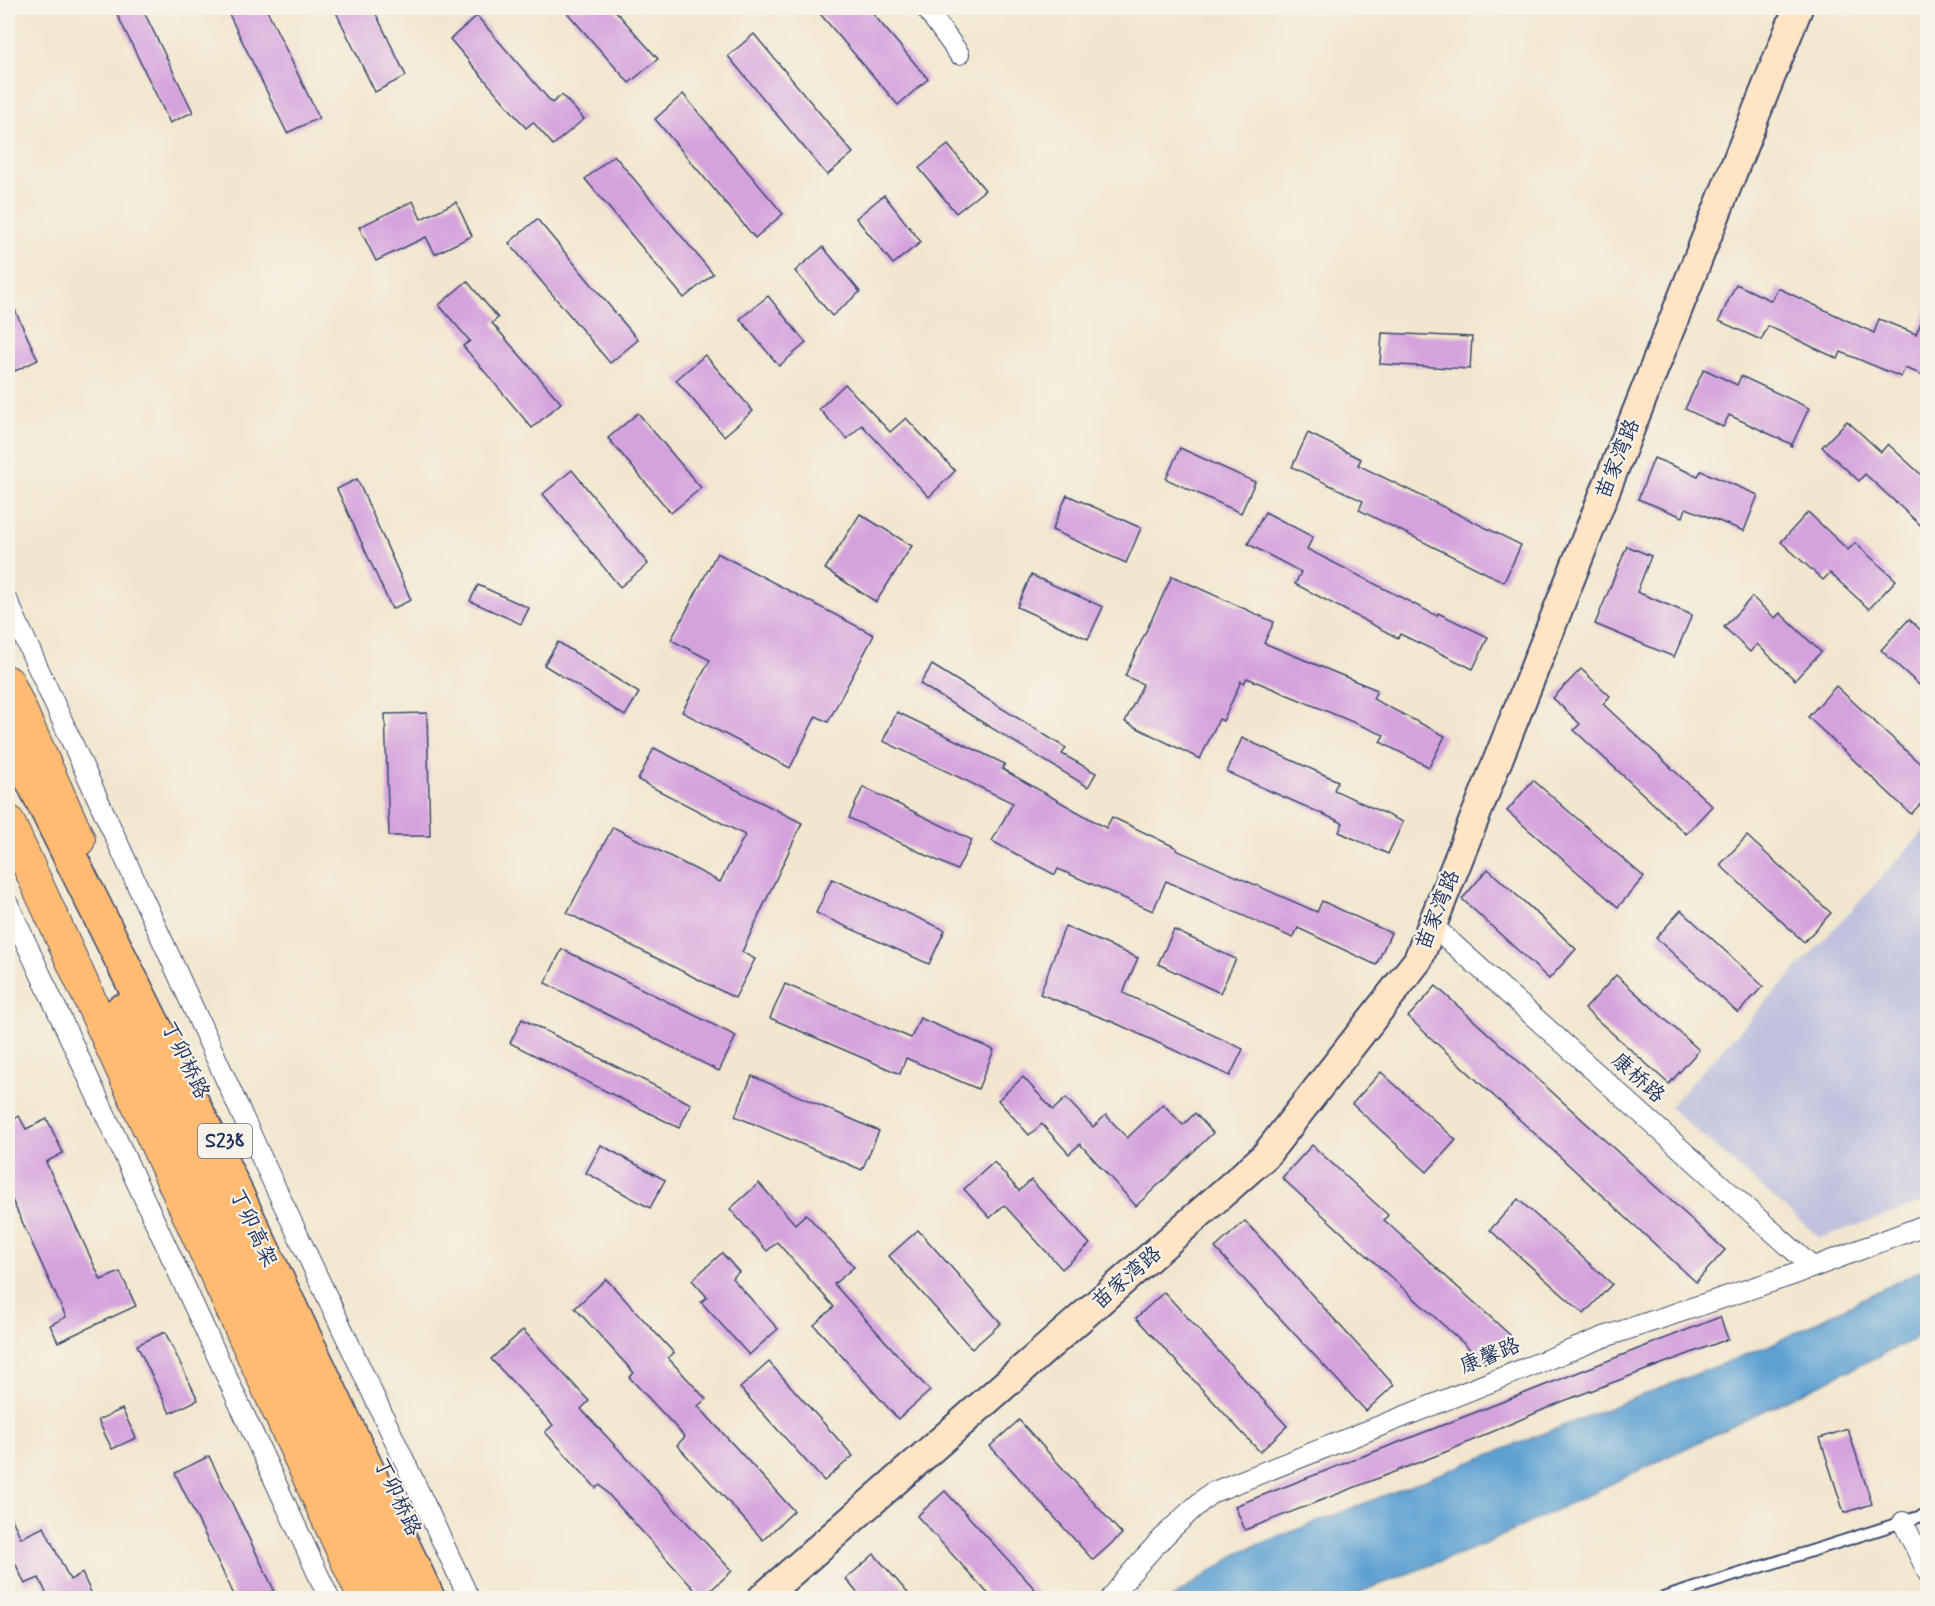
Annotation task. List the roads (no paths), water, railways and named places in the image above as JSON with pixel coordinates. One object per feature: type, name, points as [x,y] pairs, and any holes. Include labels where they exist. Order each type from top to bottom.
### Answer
[{"type":"highway","name":"丁卯高架","points":[[8,732],[214,1146],[428,1599]]},
{"type":"highway","name":"丁卯高架","points":[[8,770],[398,1599]]},
{"type":"main road","name":"丁卯桥路","points":[[8,682],[81,846],[400,1501],[442,1599]]},
{"type":"main road","points":[[8,822],[364,1599]]},
{"type":"street","points":[[926,8],[959,54]]},
{"type":"street","name":"苗家湾路","points":[[762,1599],[1265,1156],[1418,960],[1798,8]]},
{"type":"street","points":[[8,602],[263,1161],[469,1599]]},
{"type":"street","points":[[8,904],[329,1599]]},
{"type":"street","name":"康桥路","points":[[1432,925],[1812,1267]]},
{"type":"street","name":"康馨路","points":[[1112,1599],[1140,1559],[1180,1518],[1211,1493],[1604,1337],[1812,1267],[1928,1224]]},
{"type":"street","points":[[1903,1522],[1928,1573]]},
{"type":"lane","points":[[1663,1599],[1928,1514]]},
{"type":"water","points":[[1927,1267],[1927,1333],[1485,1544],[1345,1598],[1172,1598],[1242,1551],[1768,1346]]}]
